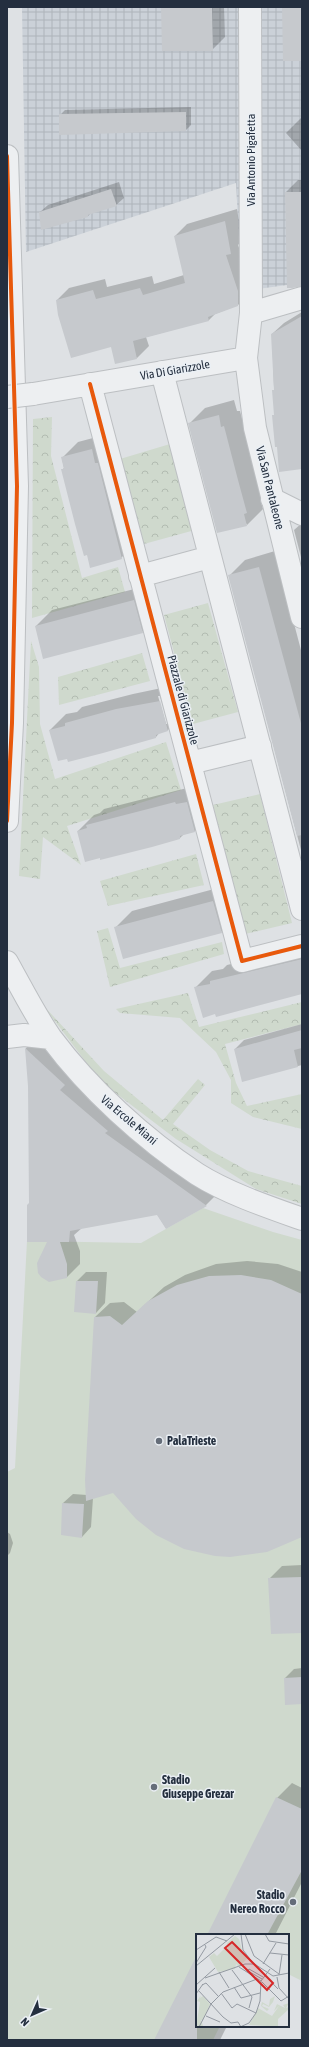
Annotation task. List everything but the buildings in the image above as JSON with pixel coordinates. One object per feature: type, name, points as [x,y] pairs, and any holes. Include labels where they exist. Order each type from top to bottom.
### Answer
[{"type":"street","name":"Via Antonio Pigafetta","points":[[250,7],[251,313]]},
{"type":"street","points":[[7,156],[17,486],[12,723],[7,822]]},
{"type":"street","points":[[246,358],[251,313],[302,298]]},
{"type":"street","name":"Via Di Giarizzole","points":[[7,397],[33,394],[246,358]]},
{"type":"street","name":"Via San Pantaleone","points":[[246,358],[255,428],[302,617]]},
{"type":"street","points":[[162,372],[302,909]]},
{"type":"street","name":"Piazzale di Giarizzole","points":[[90,384],[242,961],[302,946]]},
{"type":"street","points":[[272,499],[302,514]]},
{"type":"street","points":[[140,576],[210,557]]},
{"type":"street","name":"Piazzale di Giarizzole","points":[[190,763],[260,746]]},
{"type":"street","name":"Via Ercole Miani","points":[[7,962],[51,1038],[93,1089],[142,1132],[197,1174],[253,1201],[302,1219]]},
{"type":"street","points":[[7,1037],[24,1035],[51,1038]]},
{"type":"shaded area","points":[[22,7],[302,7],[302,283],[242,291],[236,183],[26,252]]},
{"type":"green space","points":[[52,417],[51,456],[82,578],[118,567],[125,592],[32,618],[33,419]]},
{"type":"green space","points":[[170,444],[195,530],[144,544],[120,459]]},
{"type":"green space","points":[[208,603],[238,712],[193,724],[164,615]]},
{"type":"green space","points":[[31,641],[39,667],[40,724],[55,779],[166,742],[181,790],[67,826],[81,865],[43,837],[40,879],[19,876]]},
{"type":"green space","points":[[142,653],[150,681],[59,705],[58,677]]},
{"type":"green space","points":[[260,794],[292,923],[245,934],[213,805]]},
{"type":"green space","points":[[196,854],[204,885],[108,906],[100,881]]},
{"type":"green space","points":[[108,928],[120,968],[222,942],[224,954],[110,987],[97,931]]},
{"type":"green space","points":[[188,993],[199,1027],[302,1002],[302,1024],[225,1044],[236,1083],[247,1106],[302,1094],[302,1129],[253,1117],[231,1103],[231,1080],[216,1052],[180,1018],[120,1013],[116,1009]]},
{"type":"green space","points":[[42,1004],[104,1071],[163,1120],[198,1079],[205,1085],[173,1124],[210,1150],[248,1171],[302,1186],[302,1204],[256,1189],[176,1139],[101,1082]]},
{"type":"green space","points":[[203,1208],[273,1232],[302,1240],[302,1981],[289,1974],[289,1934],[196,1934],[196,2027],[220,2027],[213,2040],[7,2040],[7,1472],[15,1468],[27,1241],[141,1243]]},
{"type":"cycle path","points":[[7,156],[17,486],[12,723],[7,821]]},
{"type":"cycle path","points":[[90,384],[242,961],[302,946]]},
{"type":"place","name":"PalaTrieste","points":[[159,1441]]},
{"type":"place","name":"Stadio Giuseppe Grezar","points":[[154,1787]]},
{"type":"place","name":"Stadio Nereo Rocco","points":[[293,1902]]}]
